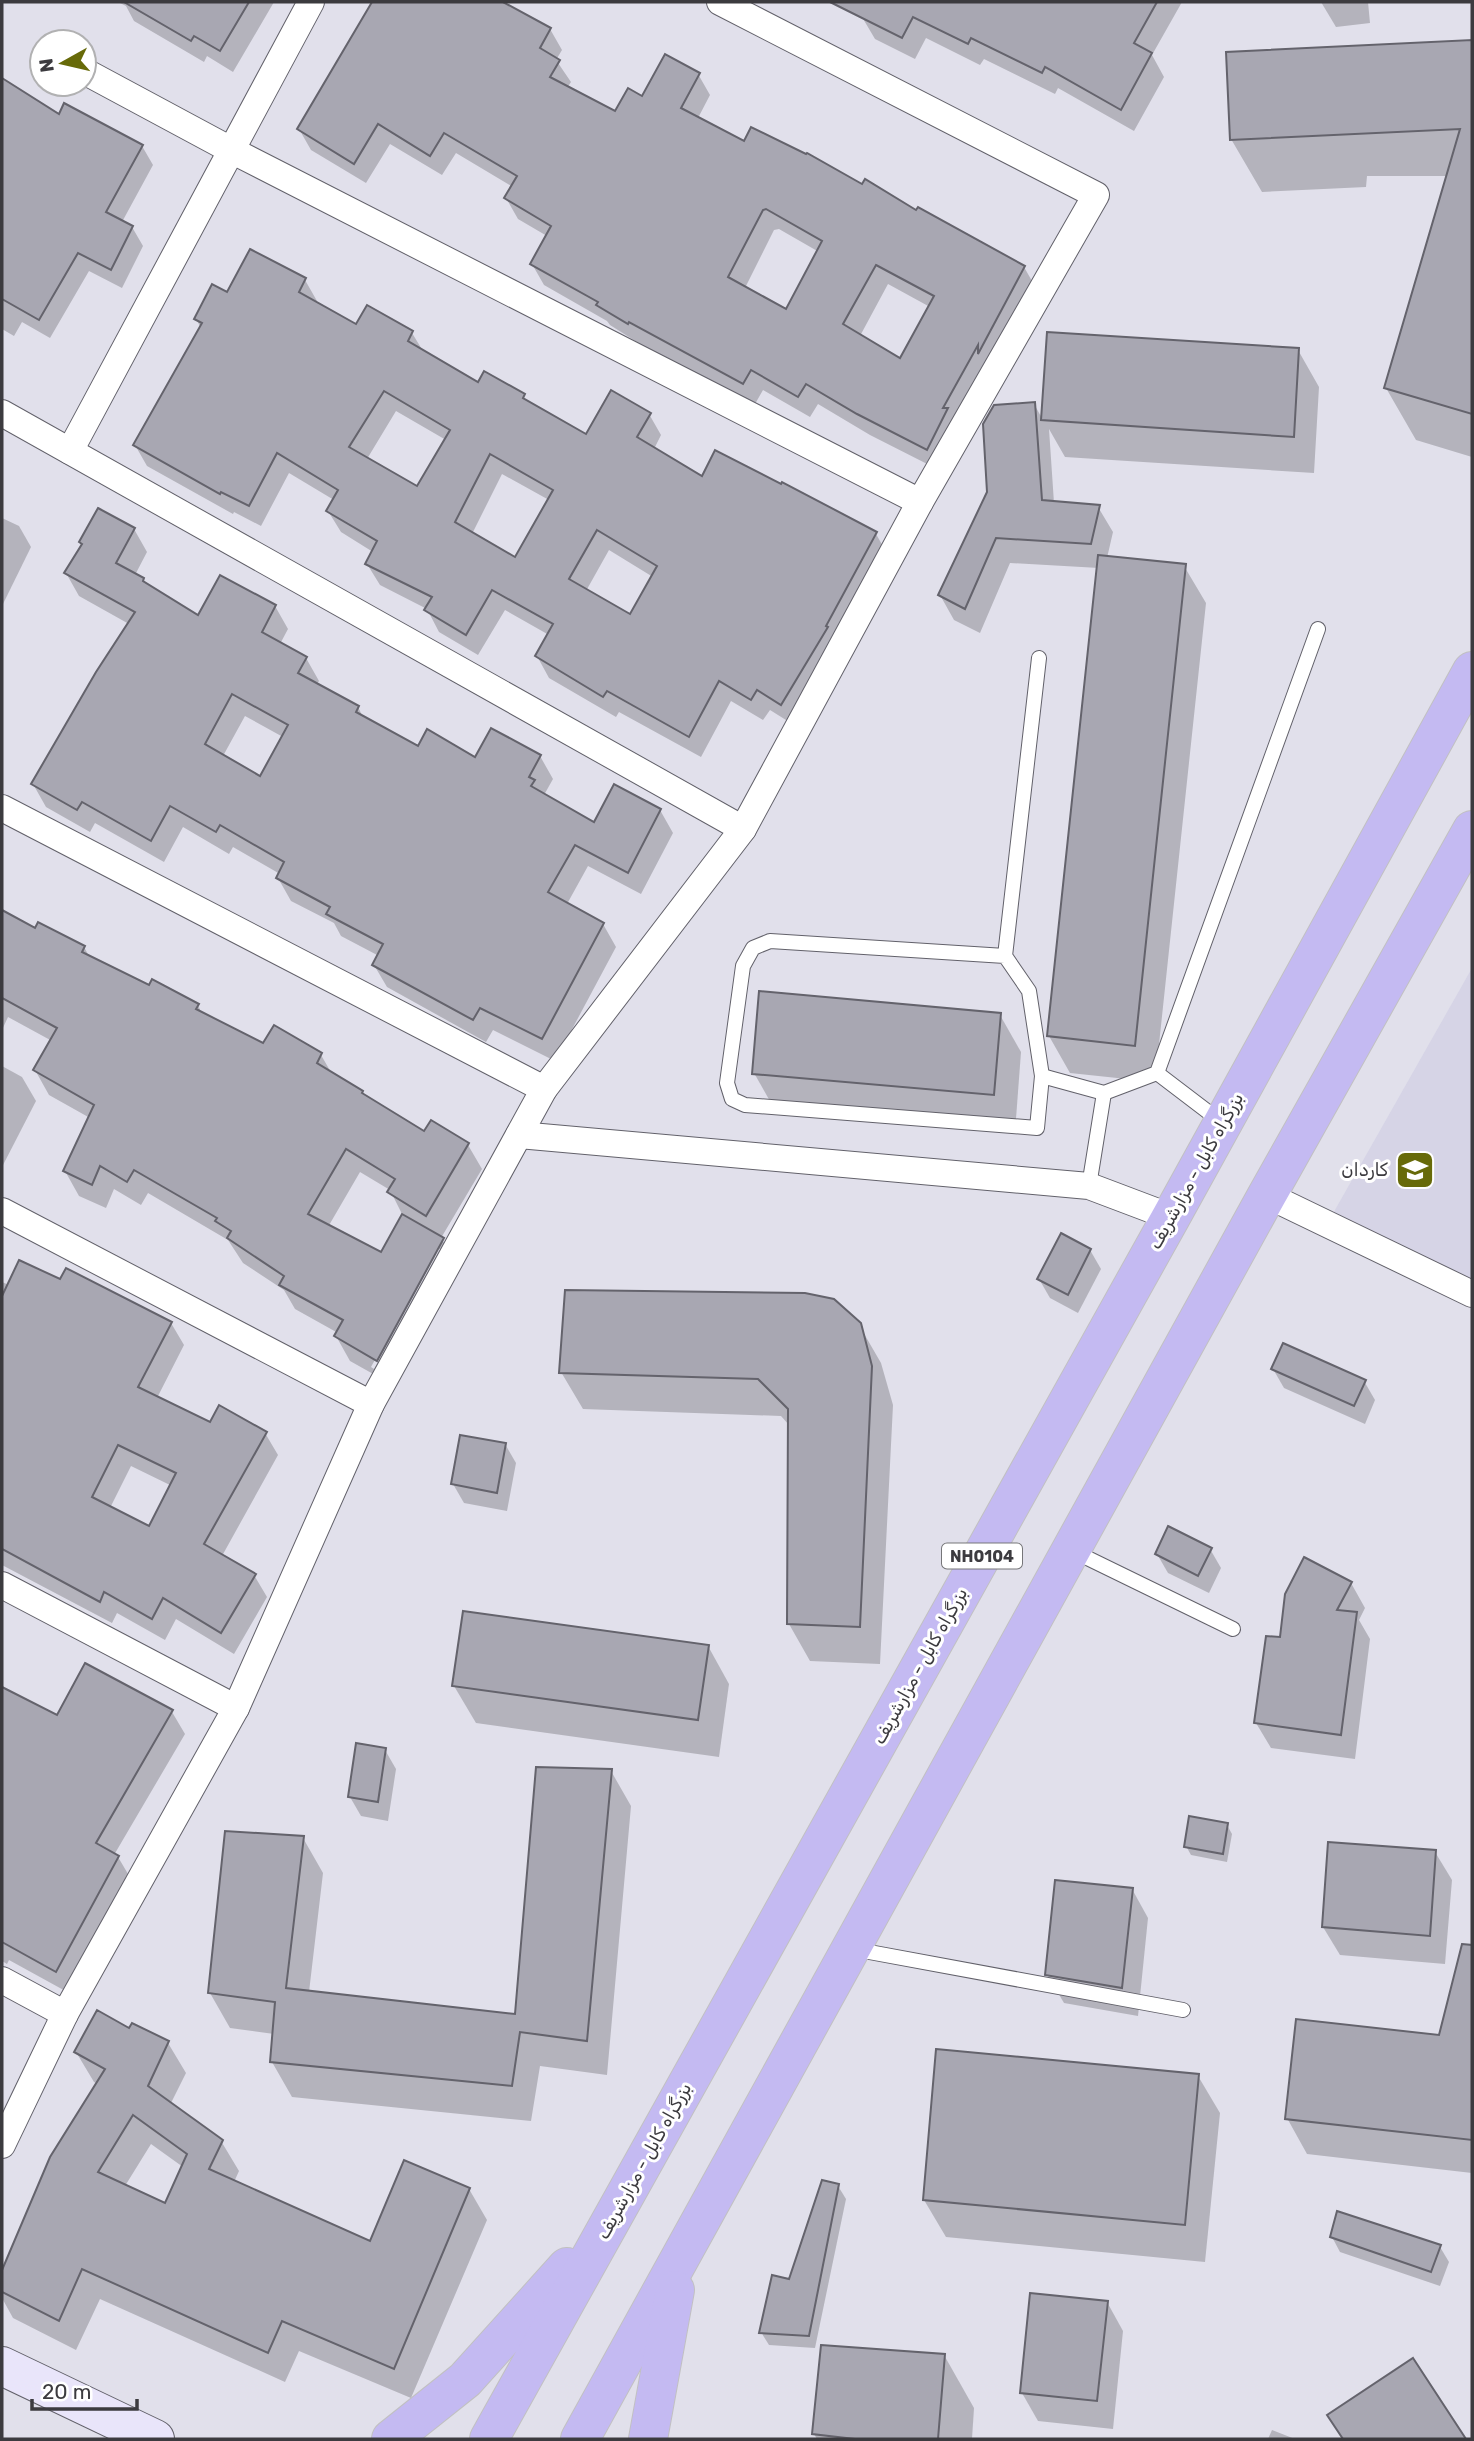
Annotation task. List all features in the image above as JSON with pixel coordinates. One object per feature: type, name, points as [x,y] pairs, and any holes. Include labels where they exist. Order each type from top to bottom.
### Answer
[{"type":"highway","name":"بزرگراه کابل - مزارشریف","points":[[489,2439],[1171,1217],[1472,671]]},
{"type":"highway","points":[[580,2439],[1267,1195],[1472,830]]},
{"type":"highway","points":[[391,2439],[465,2380],[613,2216]]},
{"type":"highway","points":[[648,2439],[681,2258]]},
{"type":"main road","points":[[2,2366],[155,2439]]},
{"type":"street","points":[[70,451],[311,2]]},
{"type":"street","points":[[2,2145],[65,2014],[236,1708],[371,1404],[544,1089],[743,829],[920,502],[1096,195],[720,2]]},
{"type":"street","points":[[98,79],[231,150],[920,502]]},
{"type":"street","points":[[2,413],[743,829]]},
{"type":"street","points":[[2,808],[544,1089]]},
{"type":"street","points":[[519,1135],[1089,1186],[1171,1217]]},
{"type":"street","points":[[1267,1195],[1472,1294]]},
{"type":"street","points":[[2,1211],[371,1404]]},
{"type":"street","points":[[2,1585],[236,1708]]},
{"type":"street","points":[[2,1980],[65,2014]]},
{"type":"lane","points":[[1042,1076],[1104,1093],[1157,1073],[1318,629]]},
{"type":"lane","points":[[1005,956],[770,941],[753,948],[743,966],[727,1083],[732,1099],[745,1105],[1037,1128],[1042,1076],[1029,991],[1005,956],[1039,658]]},
{"type":"lane","points":[[1157,1073],[1223,1123]]},
{"type":"lane","points":[[1089,1186],[1104,1093]]},
{"type":"lane","points":[[1071,1551],[1234,1629]]},
{"type":"lane","points":[[851,1949],[1183,2010]]},
{"type":"shaded area","name":"کاردان","points":[[1472,968],[1472,1294],[1327,1224]]},
{"type":"building","points":[[124,2],[249,2],[220,51],[194,36],[191,41]]},
{"type":"building","points":[[372,2],[503,2],[551,28],[540,48],[560,60],[550,77],[615,111],[628,88],[642,96],[665,54],[700,73],[681,108],[744,141],[751,127],[807,153],[862,184],[865,179],[916,210],[918,207],[1025,266],[978,354],[978,345],[943,408],[948,408],[927,450],[806,384],[798,397],[751,370],[743,384],[629,322],[628,324],[596,305],[598,302],[530,264],[551,226],[504,198],[517,176],[444,133],[430,156],[378,124],[354,164],[297,129]],"holes":[[[766,209],[822,241],[786,309],[728,277],[763,210]],[[876,265],[934,296],[900,358],[843,324]]]},
{"type":"building","points":[[830,2],[1157,2],[1134,43],[1152,53],[1121,110],[1045,67],[1042,73],[971,38],[968,44],[913,17],[902,38]]},
{"type":"building","points":[[1472,40],[1472,414],[1384,388],[1460,129],[1230,140],[1226,52]]},
{"type":"building","points":[[2,78],[28,94],[28,98],[34,98],[59,114],[64,103],[143,145],[106,212],[133,226],[111,270],[78,253],[39,320],[2,299]]},
{"type":"building","points":[[250,249],[306,278],[299,292],[356,324],[367,305],[413,331],[408,341],[478,382],[484,371],[525,394],[523,398],[586,434],[611,390],[651,413],[637,437],[702,476],[715,450],[877,532],[826,626],[828,627],[781,705],[757,690],[751,700],[719,681],[689,737],[607,691],[603,697],[535,656],[553,624],[492,590],[466,635],[424,610],[432,597],[365,564],[377,541],[326,511],[338,490],[277,453],[249,506],[221,492],[220,494],[133,445],[202,323],[194,319],[212,284],[227,292]],"holes":[[[384,391],[450,430],[417,486],[349,447]],[[490,454],[553,490],[515,557],[455,522]],[[597,530],[657,566],[630,614],[569,579]]]},
{"type":"building","points":[[1047,332],[1299,348],[1294,437],[1041,420]]},
{"type":"building","points":[[1035,402],[1042,500],[1100,505],[1091,544],[996,538],[965,609],[938,595],[987,492],[983,424],[994,405]]},
{"type":"building","points":[[98,508],[135,528],[116,563],[144,578],[143,581],[198,615],[220,575],[276,605],[262,632],[307,657],[298,673],[359,706],[356,712],[418,746],[427,729],[475,757],[491,728],[541,755],[529,777],[535,780],[531,786],[594,822],[614,784],[661,809],[628,873],[575,845],[548,892],[604,923],[542,1039],[480,1008],[473,1020],[372,965],[383,944],[326,914],[330,907],[276,878],[284,862],[220,825],[216,832],[170,806],[151,841],[82,802],[77,810],[31,784],[96,672],[135,612],[64,573],[82,544],[79,542]],"holes":[[[232,694],[288,725],[260,776],[205,744]]]},
{"type":"building","points":[[1098,555],[1186,564],[1135,1046],[1047,1036]]},
{"type":"building","points":[[2,910],[35,928],[38,922],[85,946],[82,952],[149,985],[152,979],[199,1004],[196,1009],[263,1043],[274,1025],[322,1053],[317,1063],[424,1131],[431,1120],[469,1143],[426,1216],[387,1192],[395,1179],[346,1149],[308,1214],[381,1252],[402,1214],[444,1238],[377,1361],[334,1336],[343,1320],[279,1285],[284,1276],[227,1238],[231,1231],[215,1221],[217,1218],[134,1170],[127,1182],[100,1166],[92,1185],[63,1171],[94,1105],[33,1070],[57,1028],[2,998]]},
{"type":"building","points":[[759,991],[1001,1013],[994,1095],[752,1074]]},
{"type":"building","points":[[1061,1233],[1091,1249],[1068,1295],[1037,1279]]},
{"type":"building","points":[[19,1260],[60,1279],[66,1268],[172,1322],[138,1387],[210,1422],[219,1405],[267,1432],[204,1544],[256,1574],[221,1633],[163,1598],[152,1619],[104,1592],[100,1602],[2,1549],[2,1296]],"holes":[[[118,1445],[176,1473],[149,1526],[92,1497]]]},
{"type":"building","points":[[565,1290],[805,1293],[834,1299],[861,1323],[872,1366],[860,1627],[787,1624],[788,1409],[758,1379],[559,1373]]},
{"type":"building","points":[[1283,1343],[1366,1380],[1354,1406],[1271,1369]]},
{"type":"building","points":[[460,1435],[506,1443],[497,1493],[451,1484]]},
{"type":"building","points":[[1168,1526],[1212,1548],[1198,1576],[1155,1554]]},
{"type":"building","points":[[1304,1557],[1352,1582],[1337,1610],[1357,1612],[1341,1735],[1254,1723],[1266,1636],[1280,1637],[1285,1594]]},
{"type":"building","points":[[463,1611],[709,1645],[698,1720],[452,1686]]},
{"type":"building","points":[[85,1663],[173,1710],[96,1843],[119,1856],[56,1972],[2,1942],[2,1687],[57,1715]]},
{"type":"building","points":[[356,1743],[386,1748],[378,1802],[348,1797]]},
{"type":"building","points":[[536,1767],[612,1769],[587,2041],[520,2032],[512,2086],[270,2062],[275,2002],[208,1993],[225,1831],[304,1836],[286,1988],[515,2014]]},
{"type":"building","points":[[1189,1816],[1228,1823],[1223,1854],[1184,1847]]},
{"type":"building","points":[[1328,1842],[1436,1850],[1430,1936],[1322,1927]]},
{"type":"building","points":[[1055,1880],[1133,1888],[1122,1988],[1045,1975]]},
{"type":"building","points":[[1462,1944],[1472,1945],[1472,2140],[1285,2119],[1296,2019],[1439,2035]]},
{"type":"building","points":[[97,2010],[129,2028],[132,2023],[169,2041],[148,2086],[223,2140],[209,2169],[370,2241],[404,2160],[470,2188],[394,2369],[282,2321],[268,2353],[82,2269],[59,2321],[2,2292],[2,2270],[50,2157],[105,2069],[74,2052]],"holes":[[[133,2115],[187,2154],[165,2203],[98,2172]]]},
{"type":"building","points":[[936,2049],[1199,2074],[1185,2225],[923,2200]]},
{"type":"building","points":[[822,2180],[839,2184],[809,2336],[759,2333],[772,2275],[789,2279]]},
{"type":"building","points":[[1337,2211],[1441,2245],[1431,2272],[1330,2237]]},
{"type":"building","points":[[1030,2293],[1108,2301],[1097,2401],[1020,2393]]},
{"type":"building","points":[[821,2345],[945,2354],[938,2439],[855,2439],[812,2434]]},
{"type":"building","points":[[1413,2358],[1466,2439],[1343,2439],[1327,2415]]},
{"type":"place","name":"کاردان","points":[[1415,1170]]}]
